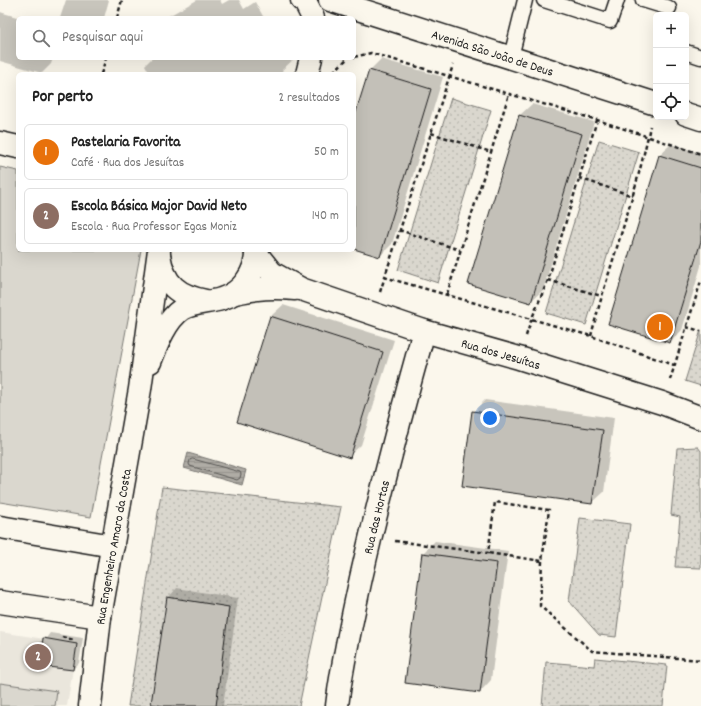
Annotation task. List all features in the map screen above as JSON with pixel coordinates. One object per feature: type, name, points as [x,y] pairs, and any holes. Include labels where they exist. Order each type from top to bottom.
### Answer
[{"type":"street","points":[[302,0],[305,2],[312,16]]},
{"type":"street","name":"Avenida São João de Deus","points":[[330,0],[362,6],[462,42],[653,103]]},
{"type":"street","points":[[334,16],[337,13],[362,6]]},
{"type":"street","points":[[308,72],[310,60]]},
{"type":"street","points":[[689,115],[701,118]]},
{"type":"street","points":[[0,143],[16,147]]},
{"type":"street","points":[[159,252],[161,267],[168,280],[178,292],[191,298],[206,301]]},
{"type":"street","points":[[140,389],[159,252]]},
{"type":"street","points":[[235,293],[246,282],[253,268],[256,252]]},
{"type":"street","points":[[256,252],[272,273],[300,290]]},
{"type":"street","points":[[140,389],[159,339],[170,322],[182,309],[256,288],[270,287],[300,290]]},
{"type":"street","name":"Rua dos Jesuítas","points":[[300,290],[424,331],[520,358],[662,403],[701,418]]},
{"type":"street","name":"Rua das Hortas","points":[[337,706],[353,617],[370,537],[424,331]]},
{"type":"street","name":"Rua Engenheiro Amaro da Costa","points":[[90,706],[100,617],[140,389]]},
{"type":"street","points":[[0,527],[113,546]]},
{"type":"street","points":[[0,602],[100,617]]},
{"type":"lane","points":[[511,57],[525,0]]},
{"type":"lane","points":[[544,0],[610,21],[617,0]]},
{"type":"lane","points":[[643,0],[669,8]]},
{"type":"lane","points":[[689,53],[701,57]]},
{"type":"path","points":[[118,16],[122,0]]},
{"type":"path","points":[[373,314],[449,76],[462,42]]},
{"type":"path","points":[[356,56],[371,53],[597,120],[701,154]]},
{"type":"path","points":[[102,72],[106,60]]},
{"type":"path","points":[[333,72],[346,60]]},
{"type":"path","points":[[447,294],[509,94]]},
{"type":"path","points":[[591,336],[601,296],[633,196],[653,113]]},
{"type":"path","points":[[532,318],[548,280],[597,120]]},
{"type":"path","points":[[431,133],[490,152]]},
{"type":"path","points":[[579,178],[633,196]]},
{"type":"path","points":[[399,230],[460,250]]},
{"type":"path","points":[[384,277],[532,318],[591,336],[674,365]]},
{"type":"path","points":[[548,280],[601,296]]},
{"type":"path","points":[[662,403],[701,281]]},
{"type":"path","points":[[686,327],[701,331]]},
{"type":"path","points":[[488,553],[495,502],[549,510],[542,561],[540,606],[592,651],[701,660]]},
{"type":"path","points":[[370,537],[542,561]]},
{"type":"path","points":[[60,637],[75,640]]},
{"type":"shaded area","points":[[451,98],[491,110],[438,283],[398,270]]},
{"type":"shaded area","points":[[599,140],[639,152],[586,325],[546,313]]},
{"type":"shaded area","points":[[0,167],[16,171],[16,252],[141,252],[91,517],[0,502]]},
{"type":"shaded area","points":[[701,330],[701,386],[685,381]]},
{"type":"shaded area","points":[[698,447],[701,451],[701,568],[675,567],[680,517],[671,515],[677,448]]},
{"type":"shaded area","points":[[162,487],[341,507],[299,706],[128,706]]},
{"type":"shaded area","points":[[580,518],[630,524],[616,637],[599,635],[569,601]]},
{"type":"shaded area","points":[[0,632],[77,644],[67,706],[0,706]]},
{"type":"shaded area","points":[[595,658],[667,665],[663,706],[542,706],[546,662],[594,666]]},
{"type":"shaded area","points":[[0,683],[57,691],[55,706],[0,706]]},
{"type":"water","points":[[188,453],[246,470],[242,485],[184,468]]},
{"type":"building","points":[[369,70],[431,89],[380,257],[356,250],[356,112]]},
{"type":"building","points":[[519,115],[582,134],[531,303],[468,284]]},
{"type":"building","points":[[659,155],[701,168],[701,241],[670,343],[608,324]]},
{"type":"building","points":[[270,316],[383,352],[350,458],[237,422]]},
{"type":"building","points":[[472,411],[603,430],[592,504],[462,486]]},
{"type":"building","points":[[422,553],[497,563],[480,693],[405,683]]},
{"type":"building","points":[[167,597],[229,607],[216,706],[164,706],[151,704]]},
{"type":"building","points":[[43,638],[77,644],[73,670],[31,665],[34,646],[42,647]]},
{"type":"place","name":"Pastelaria Favorita","points":[[660,327]]},
{"type":"place","name":"Escola Básica Major David Neto","points":[[38,657]]}]
